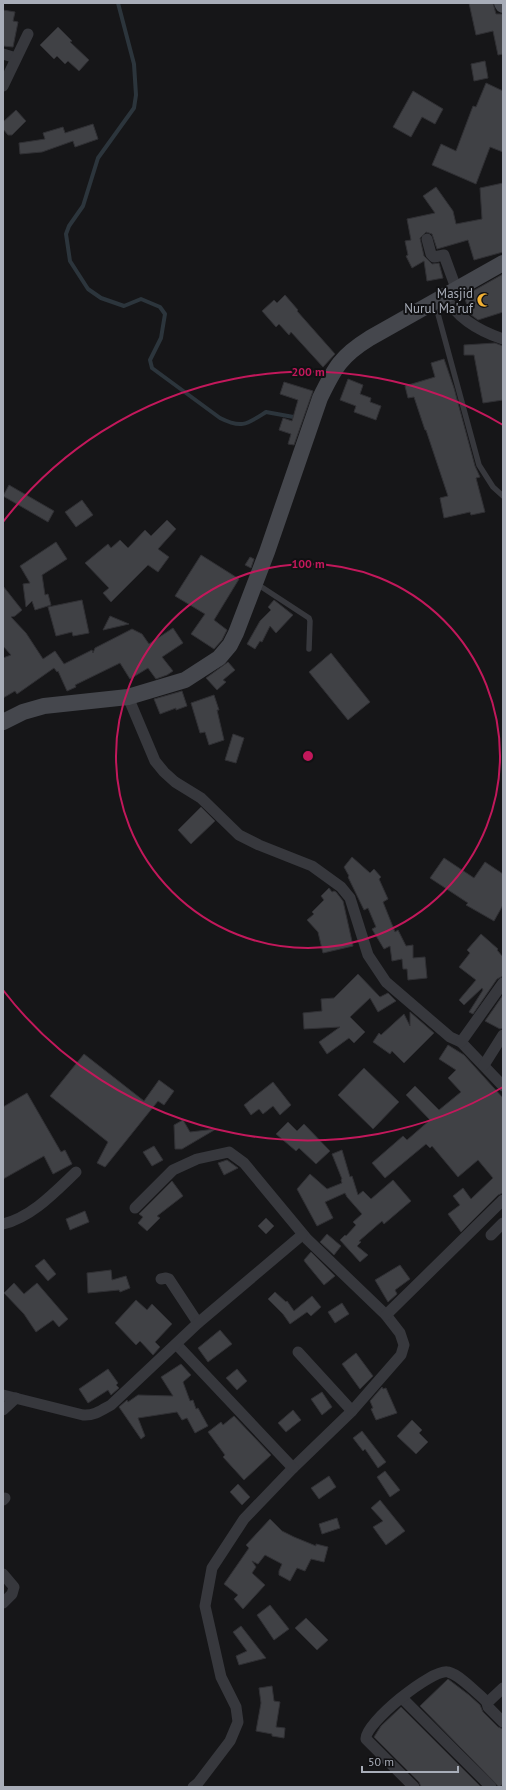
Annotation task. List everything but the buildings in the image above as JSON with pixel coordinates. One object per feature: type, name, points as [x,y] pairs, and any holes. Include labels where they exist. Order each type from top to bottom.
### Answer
[{"type":"street","points":[[3,86],[28,34]]},
{"type":"street","points":[[3,54],[16,58]]},
{"type":"street","points":[[427,239],[431,254],[434,257],[444,255],[445,295],[452,308],[459,316],[485,332],[503,339]]},
{"type":"street","points":[[3,722],[23,712],[44,706],[128,697],[185,680],[219,658],[230,645],[255,583],[320,398],[341,360],[352,349],[503,262]]},
{"type":"street","points":[[128,697],[155,762],[164,772],[175,782],[201,798],[239,835],[259,845],[312,866],[341,887],[350,898],[368,955],[386,982],[450,1037],[461,1042],[503,1086]]},
{"type":"street","points":[[461,1042],[503,983]]},
{"type":"street","points":[[484,1065],[503,1035]]},
{"type":"street","points":[[135,1208],[172,1170],[197,1160],[229,1152],[244,1163],[302,1234],[326,1259],[386,1315],[400,1333],[404,1345],[403,1350],[397,1360],[352,1411],[293,1468],[244,1519],[212,1568],[205,1606],[222,1677],[236,1707],[238,1722],[230,1742],[198,1783],[193,1787]]},
{"type":"street","points":[[3,1224],[16,1221],[45,1200],[76,1172]]},
{"type":"street","points":[[386,1315],[503,1200]]},
{"type":"street","points":[[491,1235],[503,1223]]},
{"type":"street","points":[[3,1395],[90,1416],[111,1405],[177,1345],[198,1323],[302,1234]]},
{"type":"street","points":[[161,1279],[169,1279],[198,1323]]},
{"type":"street","points":[[177,1345],[293,1468]]},
{"type":"street","points":[[298,1352],[352,1411]]},
{"type":"street","points":[[3,1410],[16,1398]]},
{"type":"street","points":[[3,1574],[14,1586],[12,1594],[3,1604]]},
{"type":"street","points":[[414,1787],[366,1737],[369,1730],[402,1698],[433,1675],[448,1672],[454,1674],[487,1702],[488,1707],[503,1722]]},
{"type":"street","points":[[487,1702],[503,1688]]},
{"type":"street","points":[[402,1698],[491,1787]]},
{"type":"lane","points":[[445,295],[479,466],[493,487],[503,496]]},
{"type":"lane","points":[[255,583],[308,618],[310,622],[309,649]]},
{"type":"waterway","points":[[118,3],[134,64],[136,95],[134,108],[98,158],[83,206],[69,226],[66,234],[70,261],[88,289],[101,298],[124,306],[141,299],[160,307],[165,314],[161,338],[150,360],[152,368],[220,418],[239,424],[244,424],[254,420],[266,412],[299,418]]},
{"type":"place","name":"Masjid Nurul Ma'ruf","points":[[484,300]]}]
